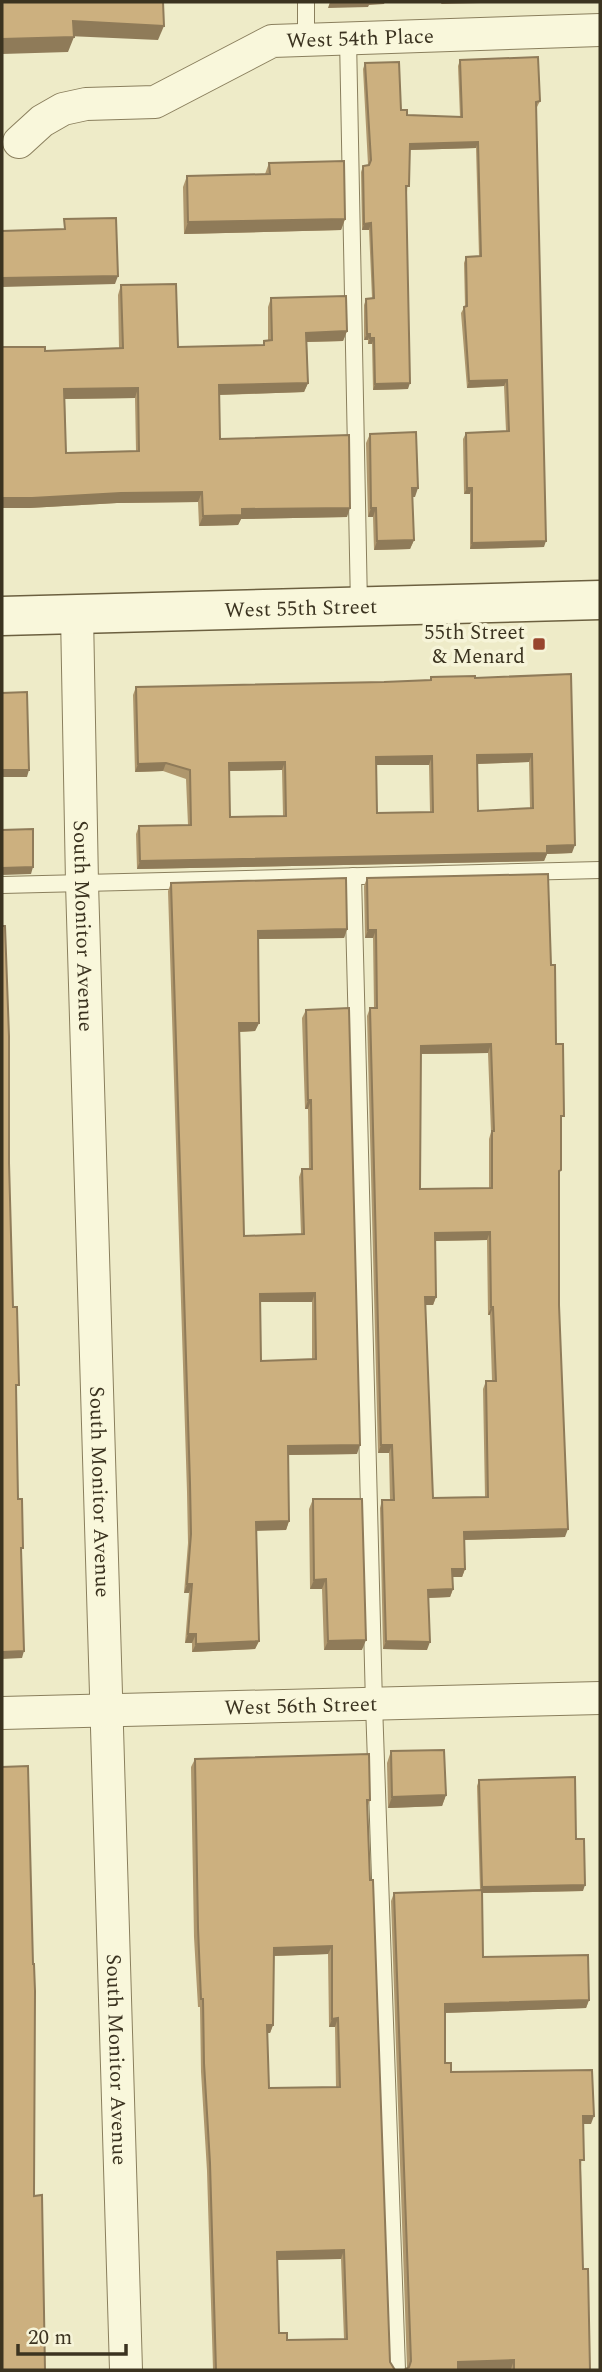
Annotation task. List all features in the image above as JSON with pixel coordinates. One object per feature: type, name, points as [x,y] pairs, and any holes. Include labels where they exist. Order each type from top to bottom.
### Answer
[{"type":"main road","name":"West 55th Street","points":[[2,616],[600,600]]},
{"type":"street","name":"West 54th Place","points":[[19,142],[41,121],[63,109],[86,104],[155,102],[272,41],[600,30]]},
{"type":"street","name":"South Monitor Avenue","points":[[77,614],[82,883],[126,2370]]},
{"type":"street","name":"West 56th Street","points":[[2,1713],[600,1698]]},
{"type":"lane","points":[[306,2],[306,40]]},
{"type":"lane","points":[[348,38],[359,606]]},
{"type":"lane","points":[[2,885],[600,870]]},
{"type":"lane","points":[[353,876],[374,1704],[397,2370]]},
{"type":"building","points":[[2,2],[163,2],[164,26],[73,21],[74,37],[2,39]]},
{"type":"building","points":[[538,57],[540,101],[536,102],[546,541],[472,543],[472,488],[467,488],[466,433],[509,431],[507,380],[469,381],[464,307],[467,306],[466,257],[481,256],[478,142],[410,144],[409,186],[406,186],[410,383],[375,384],[374,338],[367,334],[366,299],[374,298],[371,223],[364,224],[363,166],[369,165],[371,160],[365,63],[399,62],[401,110],[407,110],[407,115],[462,117],[460,60]]},
{"type":"building","points":[[344,161],[345,219],[188,222],[187,176],[270,174],[269,163]]},
{"type":"building","points":[[116,218],[118,276],[2,278],[2,231],[65,229],[64,219]]},
{"type":"building","points":[[176,284],[178,347],[264,345],[264,341],[272,340],[271,298],[346,296],[347,331],[306,333],[308,383],[219,385],[220,439],[349,435],[350,508],[242,509],[242,515],[203,516],[202,492],[2,498],[2,347],[45,347],[45,351],[123,348],[121,285]],"holes":[[[138,388],[139,451],[66,453],[64,389]]]},
{"type":"building","points":[[416,432],[418,488],[412,488],[414,540],[377,541],[376,508],[371,508],[370,434]]},
{"type":"building","points":[[571,674],[575,845],[547,846],[547,853],[140,861],[139,826],[191,825],[190,770],[166,763],[138,764],[136,687],[384,682],[431,680],[431,677]],"holes":[[[532,754],[533,808],[478,811],[477,755]],[[432,756],[433,812],[377,813],[376,757]],[[285,762],[286,816],[230,817],[229,763]]]},
{"type":"building","points":[[27,692],[29,770],[2,770],[2,693]]},
{"type":"building","points":[[33,829],[33,867],[2,868],[2,830]]},
{"type":"building","points":[[548,874],[551,965],[555,965],[556,1044],[563,1044],[564,1116],[561,1116],[559,1171],[559,1305],[568,1529],[464,1532],[465,1569],[452,1569],[453,1589],[428,1590],[430,1642],[386,1641],[382,1500],[394,1500],[392,1445],[381,1445],[370,1008],[377,1008],[376,930],[368,930],[367,878]],"holes":[[[491,1044],[494,1131],[492,1188],[420,1189],[421,1046]],[[490,1232],[496,1381],[486,1381],[488,1497],[433,1498],[425,1297],[436,1297],[435,1233]]]},
{"type":"building","points":[[346,878],[347,929],[258,931],[259,1023],[239,1023],[244,1236],[304,1234],[302,1169],[312,1169],[306,1010],[349,1008],[360,1445],[288,1446],[289,1521],[256,1522],[259,1641],[196,1644],[196,1634],[188,1634],[192,1584],[187,1584],[191,1534],[190,1483],[171,883]],"holes":[[[315,1293],[316,1359],[261,1361],[260,1294]]]},
{"type":"building","points":[[2,926],[5,926],[9,1036],[9,1163],[13,1307],[17,1307],[18,1499],[22,1499],[24,1651],[2,1652]]},
{"type":"building","points":[[313,1499],[362,1499],[366,1640],[328,1641],[326,1579],[314,1580]]},
{"type":"building","points":[[444,1750],[446,1795],[392,1797],[391,1751]]},
{"type":"building","points":[[369,1754],[370,1800],[367,1800],[370,1880],[373,1880],[390,2362],[395,2370],[216,2370],[210,2163],[198,1928],[195,1759]],"holes":[[[332,1946],[332,2019],[338,2018],[340,2087],[269,2088],[267,2025],[273,2025],[274,1948]],[[344,2250],[347,2339],[287,2340],[287,2333],[279,2333],[277,2252]]]},
{"type":"building","points":[[28,1766],[35,1991],[34,2196],[42,2195],[45,2370],[2,2370],[2,1767]]},
{"type":"building","points":[[575,1777],[576,1839],[584,1839],[585,1885],[482,1887],[479,1780]]},
{"type":"building","points":[[482,1890],[483,1957],[588,1955],[589,2000],[445,2004],[445,2063],[451,2063],[451,2072],[592,2070],[594,2116],[583,2116],[584,2160],[580,2160],[583,2269],[588,2269],[590,2370],[514,2370],[514,2360],[458,2362],[458,2370],[404,2370],[409,2367],[411,2361],[394,1893]]},
{"type":"place","name":"55th Street & Menard","points":[[539,644]]}]
